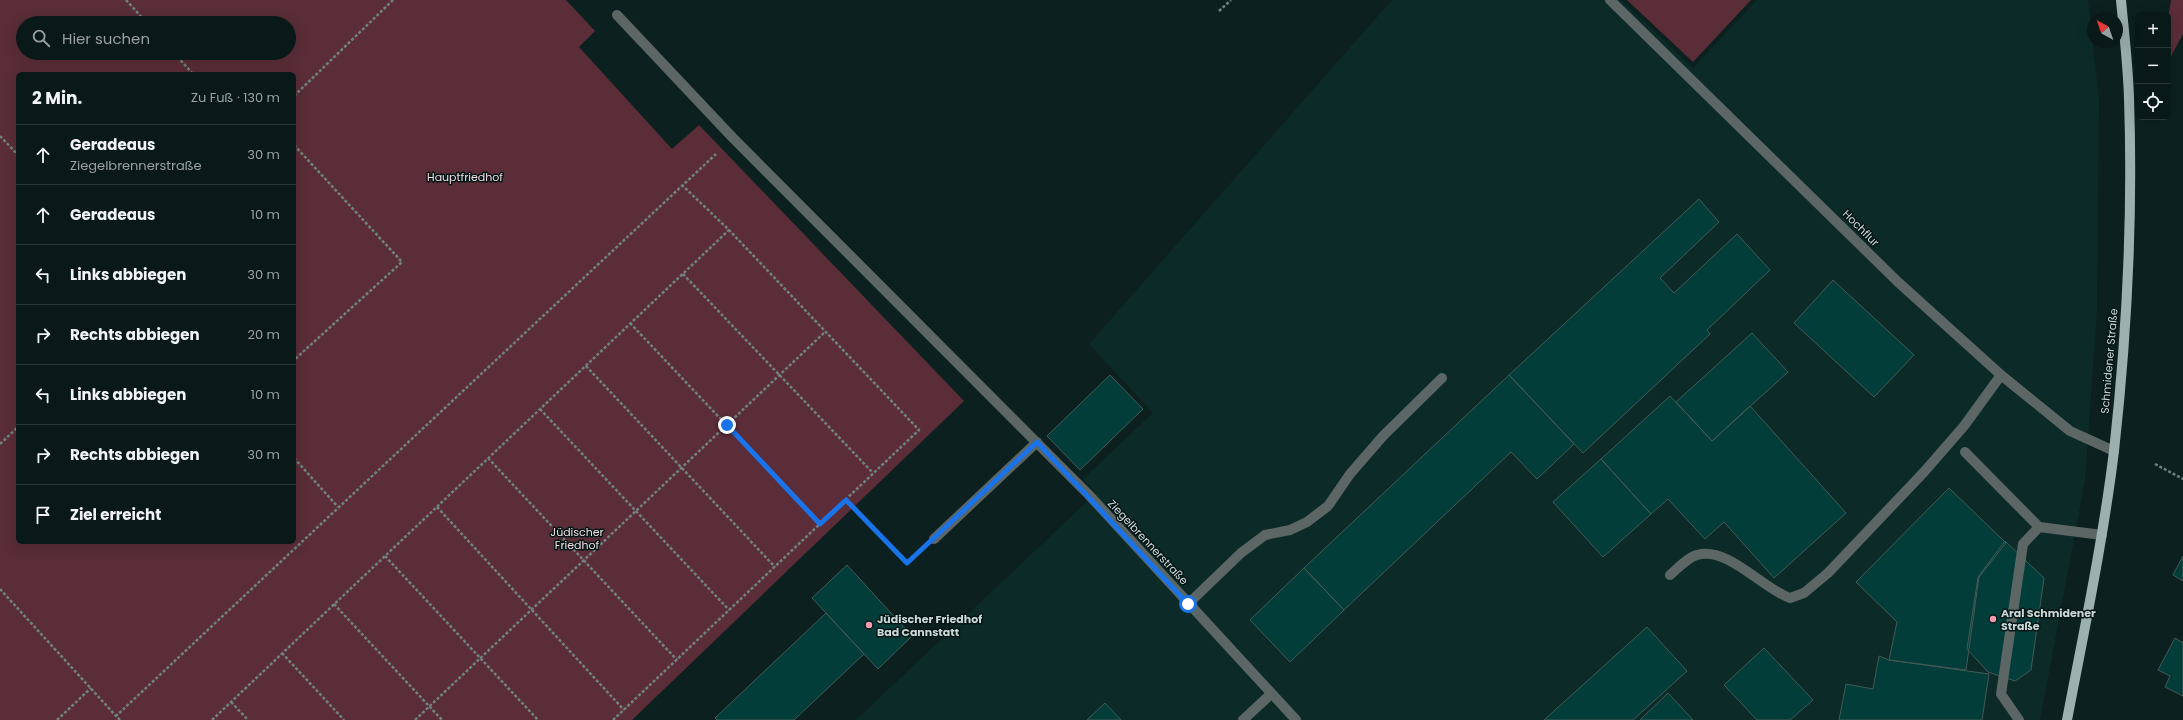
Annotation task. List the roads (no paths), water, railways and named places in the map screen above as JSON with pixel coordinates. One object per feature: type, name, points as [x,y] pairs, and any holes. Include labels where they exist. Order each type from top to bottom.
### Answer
[{"type":"main road","name":"Schmidener Straße","points":[[2067,720],[2102,535],[2114,451],[2124,338],[2130,221],[2129,97],[2121,0]]},
{"type":"street","name":"Hochflur","points":[[1610,0],[1898,282],[2001,375],[2070,431],[2114,451]]},
{"type":"street","name":"Ziegelbrennerstraße","points":[[617,15],[733,138],[1089,495],[1296,720]]},
{"type":"street","points":[[1670,575],[1697,555],[1716,555],[1730,560],[1780,595],[1790,598],[1804,593],[1828,572],[1924,472],[1964,426],[2001,375]]},
{"type":"street","points":[[1188,604],[1241,553],[1265,535],[1290,530],[1307,522],[1328,506],[1350,474],[1383,436],[1442,378]]},
{"type":"street","points":[[934,538],[1037,442]]},
{"type":"street","points":[[1965,452],[2039,527],[2102,535]]},
{"type":"street","points":[[2019,720],[2002,694],[2023,544],[2039,527]]},
{"type":"street","points":[[1243,720],[1271,694]]},
{"type":"place","name":"Aral Schmidener Straße","points":[[1993,619]]},
{"type":"place","name":"Jüdischer Friedhof Bad Cannstatt","points":[[869,625]]},
{"type":"park label","name":"Hauptfriedhof","points":[[465,177]]},
{"type":"park label","name":"Jüdischer Friedhof","points":[[577,538]]}]
